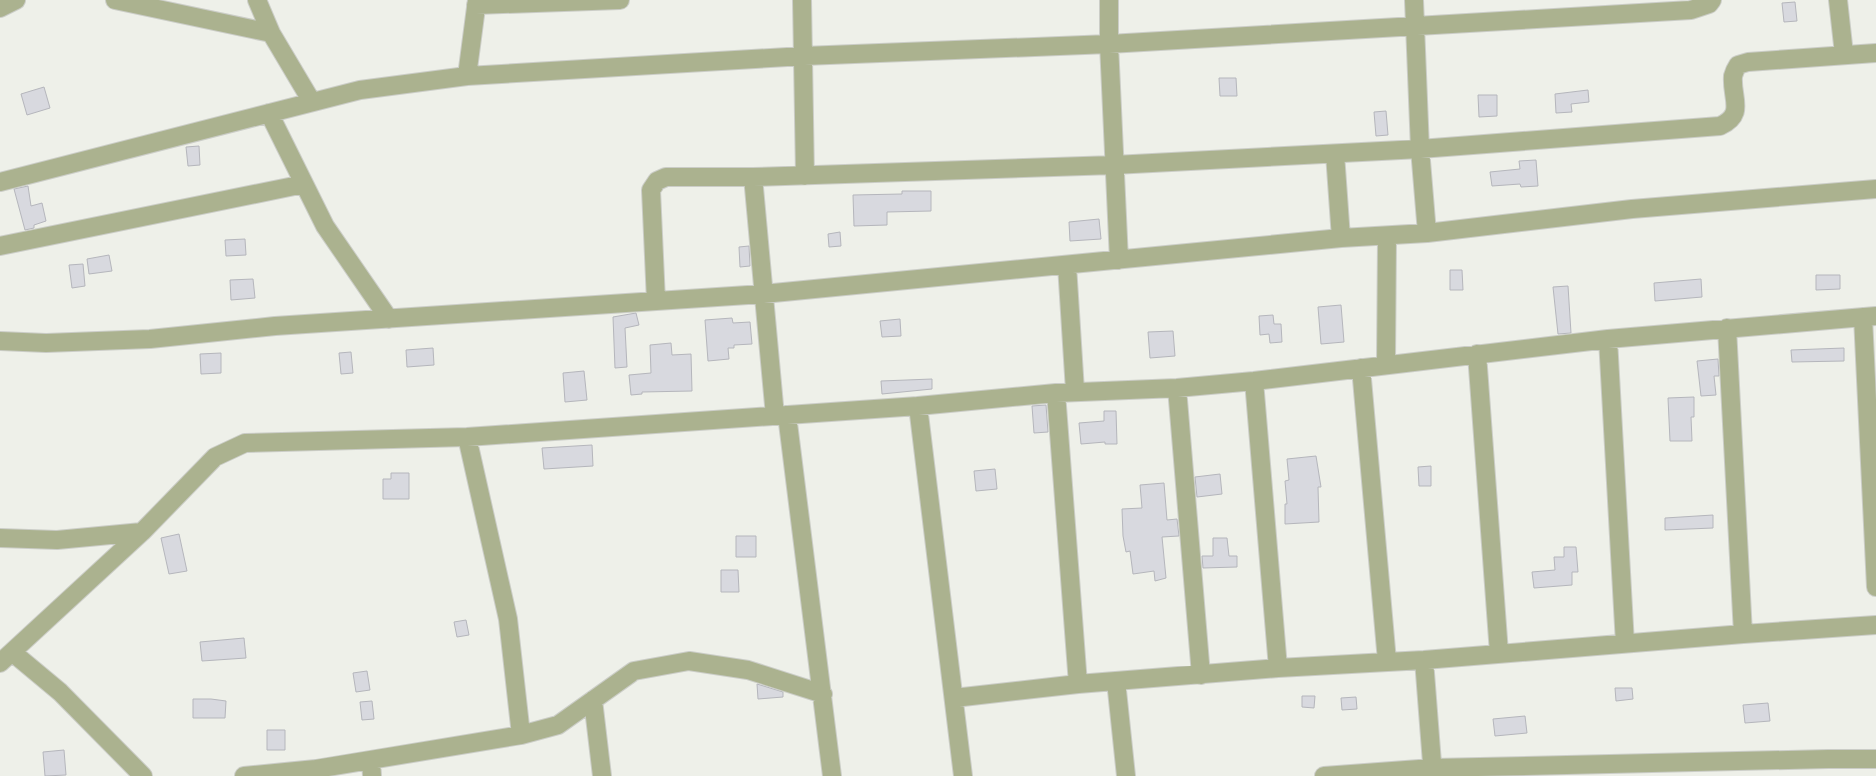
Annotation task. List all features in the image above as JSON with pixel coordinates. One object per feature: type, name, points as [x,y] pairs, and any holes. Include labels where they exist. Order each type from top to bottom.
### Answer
[{"type":"street","points":[[0,8],[16,0]]},
{"type":"street","points":[[115,0],[271,32]]},
{"type":"street","points":[[257,0],[271,32],[312,102]]},
{"type":"street","points":[[467,76],[477,2],[620,0]]},
{"type":"street","points":[[802,0],[805,176]]},
{"type":"street","points":[[1109,0],[1109,44],[1119,260]]},
{"type":"street","points":[[1414,0],[1420,149],[1427,233]]},
{"type":"street","points":[[0,182],[360,90],[467,76],[804,56],[1109,44],[1690,10],[1709,4],[1712,0]]},
{"type":"street","points":[[1838,0],[1844,54]]},
{"type":"street","points":[[656,301],[651,190],[657,180],[666,177],[805,176],[1114,165],[1420,149],[1720,126],[1730,122],[1736,112],[1733,74],[1738,65],[1748,62],[1876,53]]},
{"type":"street","points":[[269,113],[325,226],[389,319]]},
{"type":"street","points":[[1335,154],[1342,238]]},
{"type":"street","points":[[753,177],[763,294],[823,694],[832,776]]},
{"type":"street","points":[[0,246],[304,184]]},
{"type":"street","points":[[0,336],[0,341],[46,343],[150,339],[275,326],[763,294],[1342,238],[1427,233],[1632,209],[1876,189]]},
{"type":"street","points":[[1386,365],[1387,236]]},
{"type":"street","points":[[1066,265],[1075,391]]},
{"type":"street","points":[[143,776],[60,692],[6,657],[142,532],[215,457],[245,443],[467,437],[918,406],[1075,391],[1177,388],[1254,382],[1608,338],[1870,317],[1876,587]]},
{"type":"street","points":[[1727,328],[1743,634]]},
{"type":"street","points":[[1608,338],[1625,644]]},
{"type":"street","points":[[1477,354],[1499,653]]},
{"type":"street","points":[[1361,368],[1388,661]]},
{"type":"street","points":[[1254,382],[1278,668]]},
{"type":"street","points":[[1177,388],[1201,675]]},
{"type":"street","points":[[1056,393],[1078,684]]},
{"type":"street","points":[[918,406],[963,776]]},
{"type":"street","points":[[467,437],[508,619],[521,735]]},
{"type":"street","points":[[0,538],[57,540],[142,532]]},
{"type":"street","points":[[954,698],[1078,684],[1278,668],[1424,660],[1876,624]]},
{"type":"street","points":[[1424,660],[1433,772]]},
{"type":"street","points":[[244,776],[372,768],[521,735],[558,724],[634,670],[689,661],[748,670],[823,694]]},
{"type":"street","points":[[1116,681],[1126,776]]},
{"type":"street","points":[[593,700],[602,776]]},
{"type":"street","points":[[1324,776],[1433,772],[1732,768],[1876,760]]},
{"type":"building","points":[[1795,2],[1797,21],[1784,22],[1782,3]]},
{"type":"building","points":[[1219,78],[1236,78],[1237,96],[1220,96]]},
{"type":"building","points":[[44,87],[50,108],[27,115],[21,94]]},
{"type":"building","points":[[1588,90],[1589,102],[1571,104],[1572,112],[1556,113],[1555,94]]},
{"type":"building","points":[[1478,95],[1497,95],[1497,116],[1479,117]]},
{"type":"building","points":[[1386,111],[1388,135],[1376,136],[1374,112]]},
{"type":"building","points":[[199,146],[200,165],[188,166],[186,147]]},
{"type":"building","points":[[1536,160],[1538,186],[1521,187],[1520,184],[1492,186],[1490,172],[1520,169],[1519,161]]},
{"type":"building","points":[[28,186],[31,206],[42,203],[46,221],[34,225],[34,228],[25,230],[14,189]]},
{"type":"building","points":[[902,191],[931,191],[931,211],[887,212],[887,225],[854,226],[853,195],[902,194]]},
{"type":"building","points":[[1099,219],[1101,239],[1070,241],[1069,222]]},
{"type":"building","points":[[840,232],[841,246],[829,247],[828,234]]},
{"type":"building","points":[[245,239],[246,255],[226,256],[225,240]]},
{"type":"building","points":[[749,246],[750,266],[740,267],[739,247]]},
{"type":"building","points":[[109,255],[112,271],[89,274],[87,259]]},
{"type":"building","points":[[83,264],[85,286],[72,288],[69,265]]},
{"type":"building","points":[[1450,270],[1462,270],[1463,290],[1450,290]]},
{"type":"building","points":[[1816,275],[1840,275],[1840,289],[1816,290]]},
{"type":"building","points":[[253,279],[255,298],[231,300],[230,280]]},
{"type":"building","points":[[1701,279],[1702,297],[1655,301],[1654,283]]},
{"type":"building","points":[[1568,286],[1571,333],[1558,334],[1553,287]]},
{"type":"building","points":[[1341,305],[1344,342],[1321,344],[1318,307]]},
{"type":"building","points":[[636,313],[639,325],[625,328],[627,367],[615,368],[613,317]]},
{"type":"building","points":[[1273,315],[1274,324],[1281,324],[1282,342],[1270,343],[1269,334],[1260,335],[1259,316]]},
{"type":"building","points":[[732,318],[733,323],[750,322],[752,344],[734,345],[734,348],[728,348],[729,359],[708,361],[705,320]]},
{"type":"building","points":[[900,319],[901,336],[882,337],[880,321]]},
{"type":"building","points":[[1173,331],[1175,356],[1150,358],[1148,332]]},
{"type":"building","points":[[671,343],[672,355],[691,354],[692,391],[642,392],[642,394],[631,395],[629,375],[651,373],[650,345]]},
{"type":"building","points":[[433,348],[434,365],[407,367],[406,350]]},
{"type":"building","points":[[1844,348],[1844,361],[1792,362],[1791,350]]},
{"type":"building","points":[[351,352],[353,373],[341,374],[339,353]]},
{"type":"building","points":[[221,353],[221,373],[201,374],[200,354]]},
{"type":"building","points":[[1718,359],[1719,376],[1714,376],[1716,395],[1701,396],[1697,361]]},
{"type":"building","points":[[584,371],[587,400],[565,402],[563,373]]},
{"type":"building","points":[[932,379],[932,389],[882,394],[881,381]]},
{"type":"building","points":[[1694,397],[1694,417],[1691,417],[1692,441],[1670,441],[1668,398]]},
{"type":"building","points":[[1046,405],[1048,432],[1034,433],[1032,406]]},
{"type":"building","points":[[1104,411],[1116,411],[1117,444],[1105,444],[1105,442],[1081,444],[1079,423],[1104,421]]},
{"type":"building","points":[[592,445],[593,466],[544,469],[542,448]]},
{"type":"building","points":[[1316,456],[1321,487],[1318,487],[1319,522],[1285,524],[1285,504],[1287,504],[1285,481],[1289,480],[1287,459]]},
{"type":"building","points":[[1431,466],[1431,486],[1419,486],[1418,467]]},
{"type":"building","points":[[995,469],[997,489],[976,491],[974,471]]},
{"type":"building","points":[[391,473],[409,473],[409,499],[383,499],[383,479],[391,479]]},
{"type":"building","points":[[1220,474],[1222,494],[1197,497],[1195,477]]},
{"type":"building","points":[[1164,483],[1167,520],[1177,519],[1179,536],[1162,537],[1166,578],[1155,581],[1154,571],[1133,574],[1130,551],[1126,552],[1123,536],[1122,509],[1142,508],[1140,485]]},
{"type":"building","points":[[1713,515],[1713,528],[1665,530],[1665,518]]},
{"type":"building","points":[[179,534],[187,571],[169,574],[161,538]]},
{"type":"building","points":[[736,536],[756,536],[756,557],[736,557]]},
{"type":"building","points":[[1213,538],[1227,538],[1229,556],[1237,556],[1237,567],[1203,568],[1202,556],[1213,556]]},
{"type":"building","points":[[1564,547],[1576,547],[1578,572],[1572,572],[1572,585],[1534,588],[1532,572],[1555,570],[1554,557],[1564,557]]},
{"type":"building","points":[[721,570],[738,570],[739,592],[721,592]]},
{"type":"building","points":[[466,620],[469,635],[457,637],[454,622]]},
{"type":"building","points":[[244,638],[246,658],[202,661],[200,642]]},
{"type":"building","points":[[367,671],[370,690],[356,692],[353,673]]},
{"type":"building","points":[[757,684],[783,692],[783,697],[758,699]]},
{"type":"building","points":[[1615,688],[1632,688],[1633,699],[1616,701]]},
{"type":"building","points":[[1302,696],[1315,696],[1314,708],[1302,707]]},
{"type":"building","points":[[1356,697],[1357,709],[1342,710],[1341,698]]},
{"type":"building","points":[[193,699],[226,701],[225,718],[193,718]]},
{"type":"building","points":[[372,701],[374,719],[362,720],[360,702]]},
{"type":"building","points":[[1768,703],[1770,721],[1745,723],[1743,705]]},
{"type":"building","points":[[1525,716],[1527,733],[1495,736],[1493,719]]},
{"type":"building","points":[[267,730],[285,730],[285,750],[267,750]]},
{"type":"building","points":[[64,750],[66,775],[45,776],[43,752]]}]
